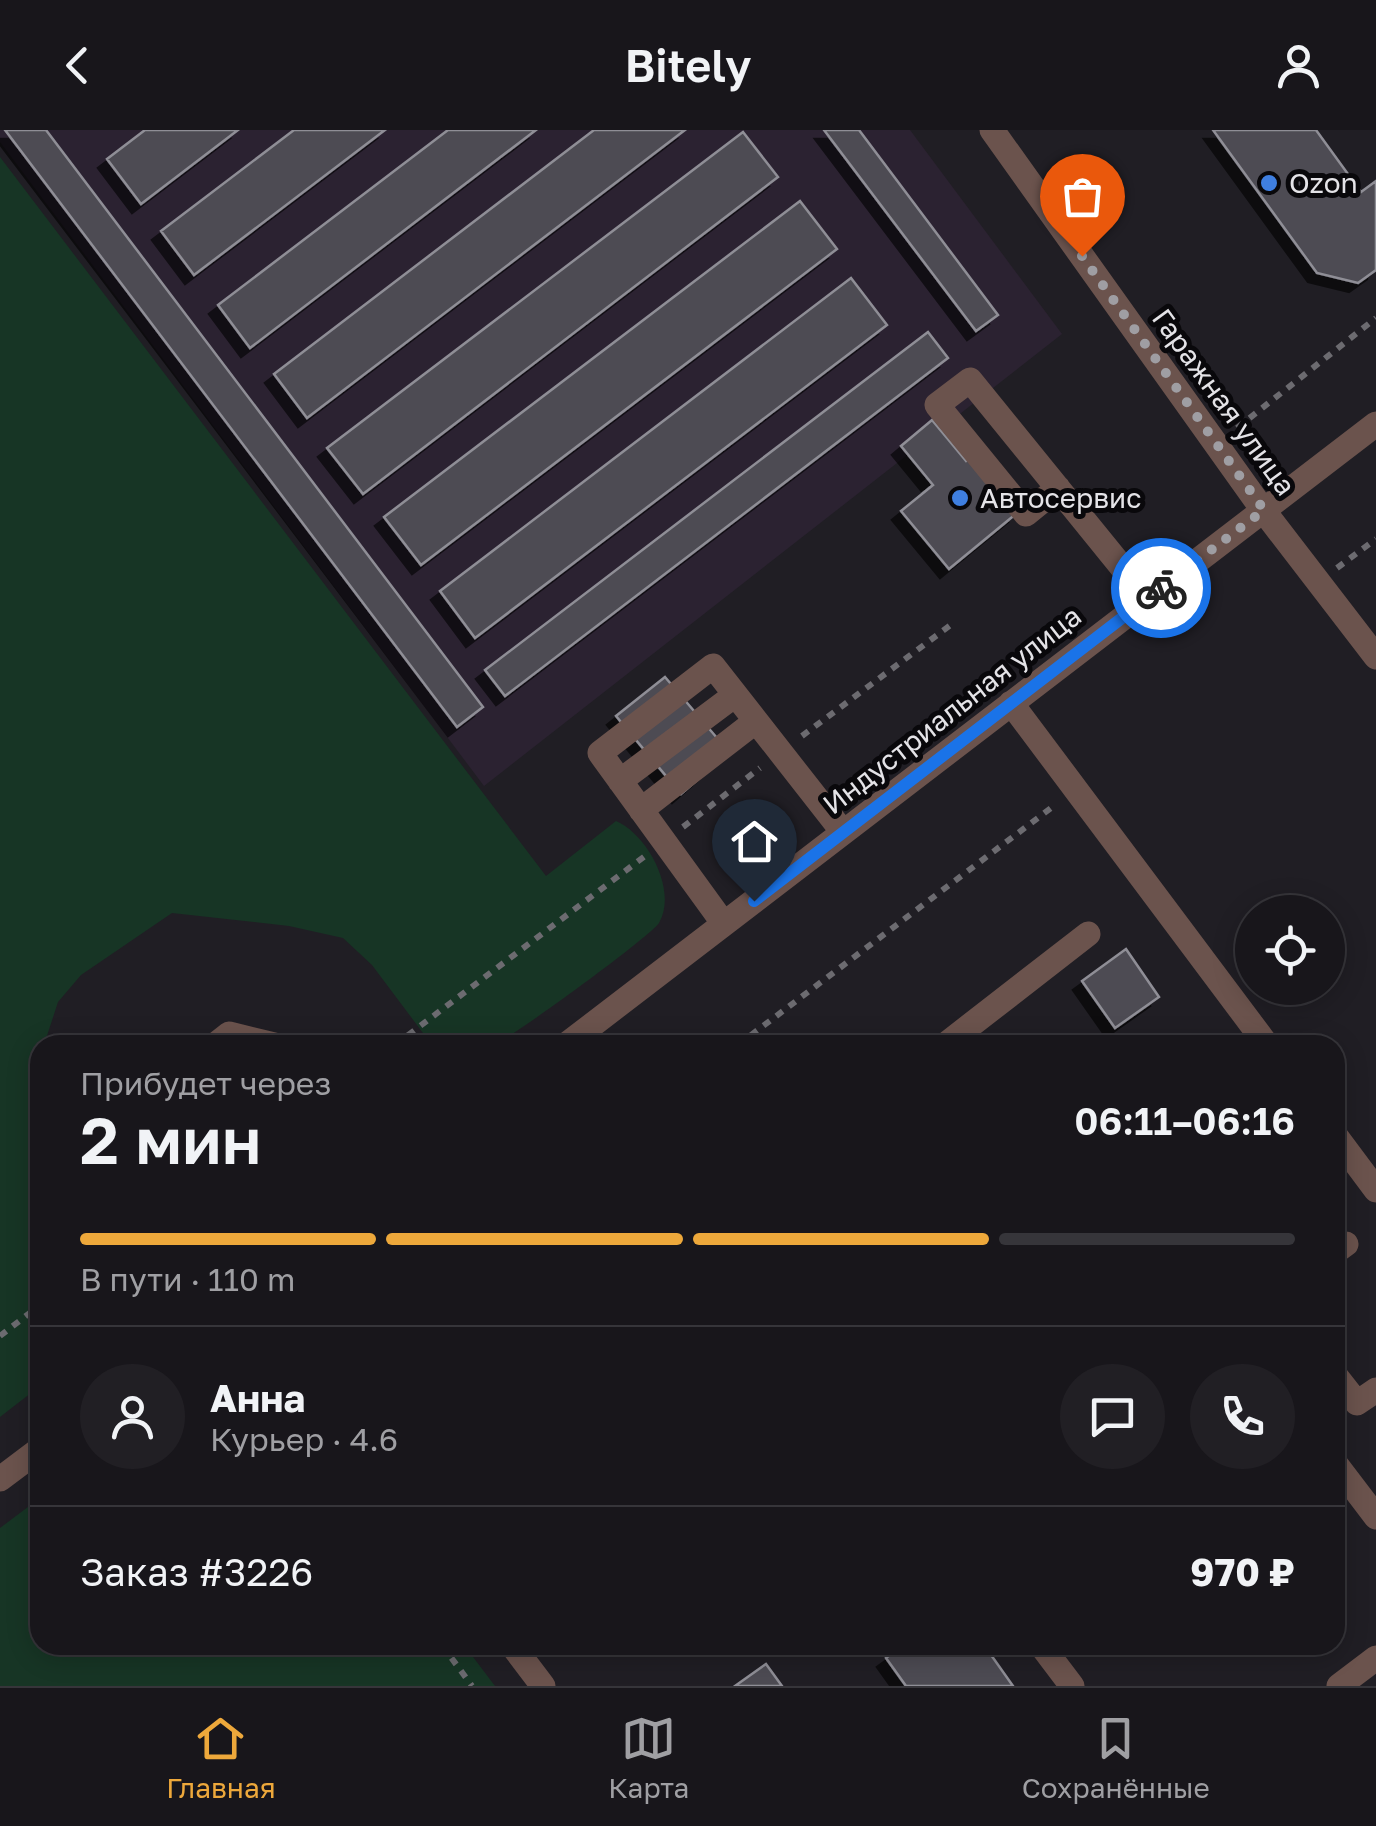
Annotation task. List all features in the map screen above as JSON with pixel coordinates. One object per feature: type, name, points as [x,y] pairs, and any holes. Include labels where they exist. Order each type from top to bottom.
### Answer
[{"type":"street","name":"Гаражная улица","points":[[992,130],[1264,510],[1376,657]]},
{"type":"street","points":[[1058,488],[1026,514],[936,405],[970,380],[1147,598]]},
{"type":"street","name":"Индустриальная улица","points":[[579,1035],[1376,424]]},
{"type":"street","points":[[724,924],[600,753],[713,666],[843,832]]},
{"type":"street","points":[[620,781],[735,695]]},
{"type":"street","points":[[1011,703],[1260,1035]]},
{"type":"street","points":[[641,810],[756,721]]},
{"type":"street","points":[[958,1035],[1088,934]]},
{"type":"street","points":[[1345,1148],[1376,1190]]},
{"type":"street","points":[[1345,1388],[1357,1403],[1376,1390]]},
{"type":"street","points":[[0,1480],[30,1457]]},
{"type":"street","points":[[1345,1475],[1376,1517]]},
{"type":"street","points":[[520,1655],[543,1686]]},
{"type":"street","points":[[1054,1655],[1072,1686]]},
{"type":"street","points":[[1339,1686],[1376,1658]]},
{"type":"path","points":[[1216,444],[1376,318]]},
{"type":"path","points":[[1318,582],[1376,539]]},
{"type":"path","points":[[751,1035],[1076,790]]},
{"type":"path","points":[[0,1336],[30,1313]]},
{"type":"path","points":[[449,1655],[472,1686]]},
{"type":"shaded area","points":[[0,130],[910,130],[1062,334],[484,786],[0,142]]},
{"type":"green space","points":[[0,157],[546,876],[616,821],[648,850],[665,895],[659,923],[650,932],[510,1035],[424,1035],[372,965],[343,938],[289,926],[172,913],[81,975],[58,1002],[47,1035],[30,1035],[30,1394],[0,1417]]},
{"type":"green space","points":[[30,1506],[30,1655],[472,1655],[495,1686],[0,1686],[0,1528]]},
{"type":"building","points":[[5,130],[46,130],[483,707],[457,727]]},
{"type":"building","points":[[145,130],[238,130],[141,204],[107,159]]},
{"type":"building","points":[[294,130],[385,130],[194,275],[161,231]]},
{"type":"building","points":[[448,130],[536,130],[250,348],[218,305]]},
{"type":"building","points":[[594,130],[685,130],[307,418],[274,374]]},
{"type":"building","points":[[824,130],[859,130],[998,315],[976,331]]},
{"type":"building","points":[[1213,130],[1316,130],[1361,192],[1376,181],[1376,270],[1358,283],[1317,273]]},
{"type":"building","points":[[743,132],[778,177],[363,494],[327,448]]},
{"type":"building","points":[[800,201],[837,249],[421,565],[384,517]]},
{"type":"building","points":[[851,278],[887,325],[475,638],[440,591]]},
{"type":"building","points":[[928,332],[948,358],[505,696],[485,670]]},
{"type":"building","name":"Автосервис","points":[[932,420],[966,461],[970,457],[1017,513],[949,569],[901,511],[933,485],[901,446]]},
{"type":"building","points":[[665,677],[729,752],[681,794],[616,716]]},
{"type":"building","points":[[1126,949],[1159,997],[1115,1028],[1082,981]]},
{"type":"building","points":[[991,1655],[1013,1686],[906,1686],[886,1658]]},
{"type":"building","points":[[766,1664],[782,1686],[735,1686]]},
{"type":"way so far","points":[[1082,256],[1264,510],[1161,588]]},
{"type":"place","name":"Ozon","points":[[1269,183]]},
{"type":"place","name":"Автосервис","points":[[960,498]]},
{"type":"route","points":[[754,901],[1161,588]]}]
